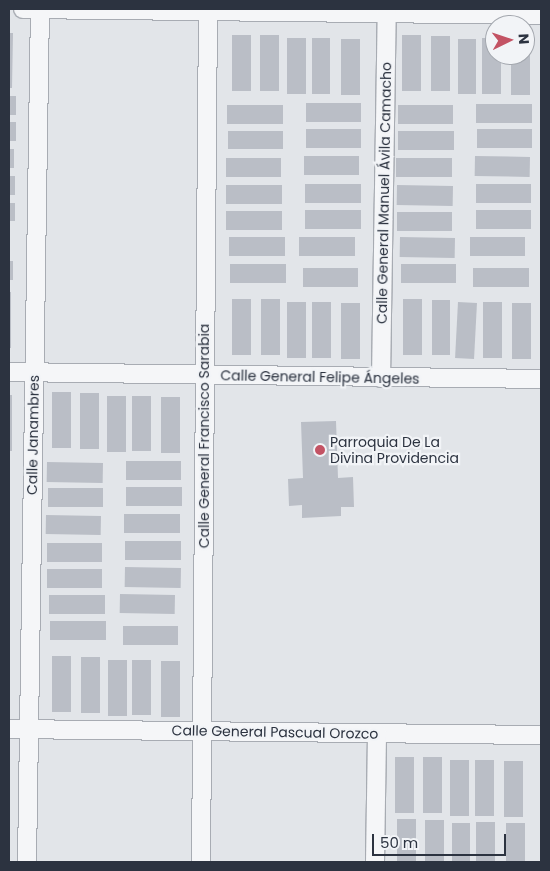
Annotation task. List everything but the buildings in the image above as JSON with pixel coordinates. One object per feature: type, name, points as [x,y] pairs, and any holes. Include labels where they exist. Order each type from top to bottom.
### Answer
[{"type":"street","points":[[23,9],[387,11],[541,14]]},
{"type":"street","name":"Calle Janambres","points":[[27,862],[40,9]]},
{"type":"street","name":"Calle General Francisco Sarabia","points":[[200,862],[208,10]]},
{"type":"street","name":"Calle General Manuel Ávila Camacho","points":[[381,378],[387,11]]},
{"type":"street","name":"Calle General Felipe Ángeles","points":[[9,372],[541,379]]},
{"type":"street","name":"Calle General Pascual Orozco","points":[[9,729],[541,735]]},
{"type":"street","points":[[375,862],[377,733]]},
{"type":"place","name":"Parroquia De La Divina Providencia","points":[[320,450]]}]
